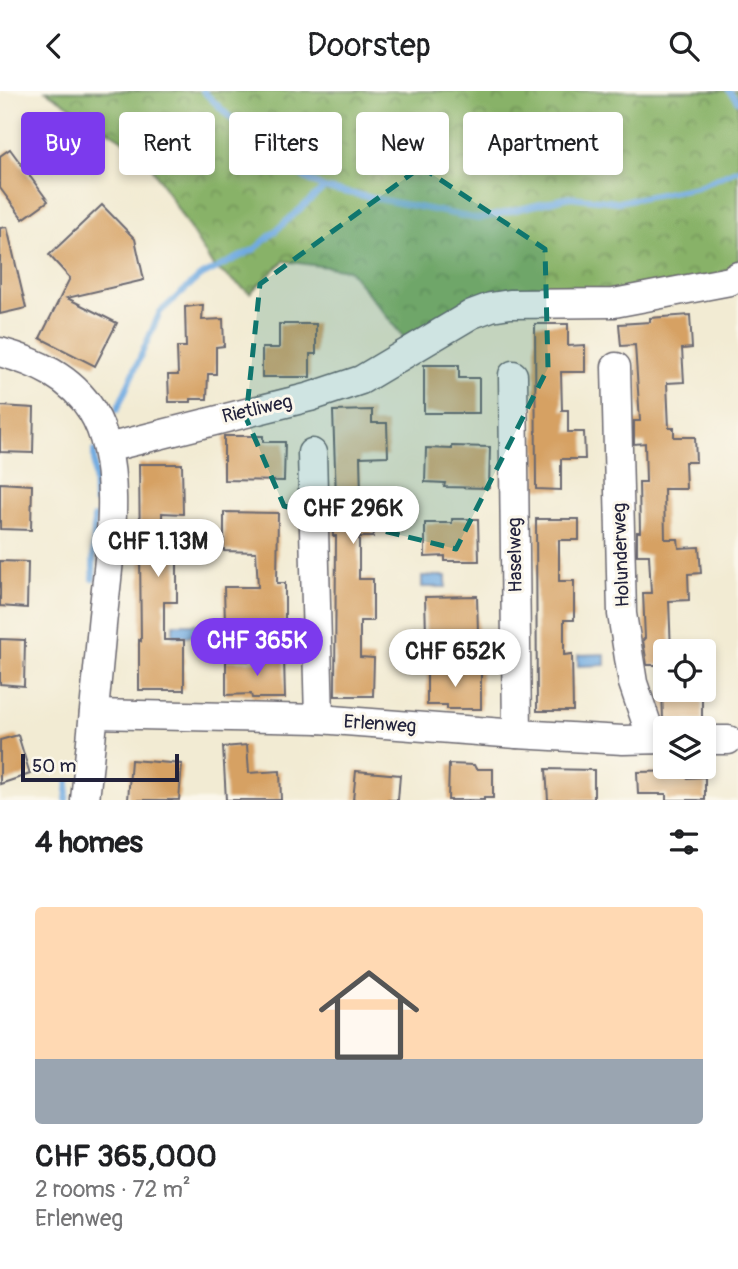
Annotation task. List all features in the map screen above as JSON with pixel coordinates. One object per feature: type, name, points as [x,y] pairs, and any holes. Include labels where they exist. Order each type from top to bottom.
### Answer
[{"type":"street","name":"Rietliweg","points":[[107,448],[310,397],[361,380],[472,314],[491,307],[510,304],[614,303],[730,281],[738,276]]},
{"type":"street","points":[[0,352],[44,367],[70,384],[92,411],[107,448],[112,510],[85,800]]},
{"type":"street","name":"Holunderweg","points":[[616,366],[622,614],[633,683],[653,728]]},
{"type":"street","name":"Haselweg","points":[[513,375],[517,734]]},
{"type":"street","points":[[312,453],[319,719]]},
{"type":"street","name":"Erlenweg","points":[[94,714],[319,719],[517,734],[653,739]]},
{"type":"highlighted area","points":[[421,167],[545,249],[548,368],[456,549],[284,506],[246,418],[260,284]]},
{"type":"green space","points":[[46,91],[738,91],[738,276],[510,304],[413,349],[349,270],[284,261],[250,293],[213,266],[157,175],[215,175],[215,112],[119,112],[119,138],[105,129],[105,112],[79,112]]},
{"type":"water","points":[[422,576],[446,576],[446,587],[422,587]]},
{"type":"water","points":[[173,624],[198,624],[198,636],[173,636]]},
{"type":"water","points":[[605,654],[605,665],[578,666],[578,655]]},
{"type":"building","points":[[10,149],[21,164],[21,175],[29,175],[48,201],[23,219],[0,188],[0,156]]},
{"type":"building","points":[[102,205],[135,239],[144,280],[67,298],[117,323],[95,366],[40,338],[70,278],[49,255]]},
{"type":"building","points":[[7,227],[26,308],[0,314],[0,228]]},
{"type":"building","points":[[203,305],[202,320],[223,319],[224,346],[216,347],[216,374],[208,374],[207,399],[169,402],[168,375],[178,375],[177,347],[186,347],[185,307]]},
{"type":"building","points":[[690,315],[692,348],[682,349],[684,382],[667,383],[669,428],[674,428],[674,437],[695,437],[696,462],[685,462],[686,489],[664,489],[665,539],[678,539],[679,548],[699,547],[701,573],[688,574],[689,600],[669,601],[671,639],[653,639],[653,665],[647,665],[643,640],[643,593],[651,593],[649,555],[637,555],[637,532],[640,532],[639,482],[646,482],[645,443],[634,444],[634,421],[640,421],[635,345],[621,346],[619,324],[650,322],[650,318]]},
{"type":"building","points":[[279,324],[316,324],[316,354],[310,354],[310,377],[262,377],[262,348],[279,348]]},
{"type":"building","points":[[535,324],[568,324],[568,346],[585,345],[585,372],[561,372],[562,410],[568,410],[568,432],[584,432],[585,459],[561,459],[561,490],[536,489]]},
{"type":"building","points":[[424,365],[459,365],[459,378],[479,378],[479,413],[424,413]]},
{"type":"building","points":[[0,406],[34,408],[33,453],[0,452]]},
{"type":"building","points":[[372,410],[372,423],[387,423],[388,456],[360,457],[361,496],[372,496],[373,537],[359,537],[359,579],[373,579],[373,621],[360,621],[360,657],[374,658],[373,696],[335,696],[336,536],[333,536],[332,497],[336,497],[333,411]]},
{"type":"building","points":[[224,436],[263,436],[263,442],[285,442],[284,481],[224,480]]},
{"type":"building","points":[[452,446],[490,447],[489,488],[444,487],[445,483],[425,482],[426,448],[452,449]]},
{"type":"building","points":[[139,464],[182,464],[183,514],[162,513],[162,559],[177,559],[177,602],[164,602],[164,640],[184,640],[184,690],[139,690]]},
{"type":"building","points":[[0,483],[32,485],[31,530],[0,529]]},
{"type":"building","points":[[224,512],[278,513],[277,583],[285,583],[285,623],[225,623],[224,587],[258,587],[256,552],[224,551]]},
{"type":"building","points":[[452,519],[478,519],[479,561],[445,561],[445,556],[425,557],[425,523],[452,523]]},
{"type":"building","points":[[536,519],[579,519],[579,540],[559,540],[559,581],[574,581],[574,620],[564,620],[564,655],[572,654],[573,711],[537,711]]},
{"type":"building","points":[[0,561],[28,562],[27,608],[0,606]]},
{"type":"building","points":[[477,596],[478,633],[426,634],[425,597]]},
{"type":"building","points":[[0,639],[25,640],[24,686],[0,684]]},
{"type":"building","points":[[257,657],[284,657],[285,698],[252,698],[251,694],[226,695],[226,661],[257,661]]},
{"type":"building","points":[[454,668],[481,668],[481,709],[447,709],[447,705],[427,705],[427,671],[454,671]]},
{"type":"building","points":[[662,702],[702,702],[702,716],[663,716]]},
{"type":"building","points":[[18,735],[30,774],[0,784],[0,740]]},
{"type":"building","points":[[247,745],[249,773],[280,771],[281,800],[226,800],[223,747]]},
{"type":"building","points":[[131,760],[182,764],[179,800],[128,800]]},
{"type":"building","points":[[449,764],[493,769],[493,798],[448,800]]},
{"type":"building","points":[[546,769],[594,770],[594,799],[548,800]]},
{"type":"building","points":[[356,771],[400,775],[398,800],[353,800]]},
{"type":"building","points":[[637,772],[653,772],[653,779],[705,779],[705,800],[666,800],[666,794],[638,794]]},
{"type":"waterway","points":[[203,91],[277,163],[324,188],[478,219],[570,197],[618,202],[697,187],[738,169]]},
{"type":"waterway","points":[[729,91],[738,101]]},
{"type":"waterway","points":[[117,410],[160,312],[199,277],[255,249],[324,188]]},
{"type":"waterway","points":[[94,451],[95,502]]},
{"type":"waterway","points":[[93,579],[94,517]]},
{"type":"waterway","points":[[66,800],[68,782]]}]
